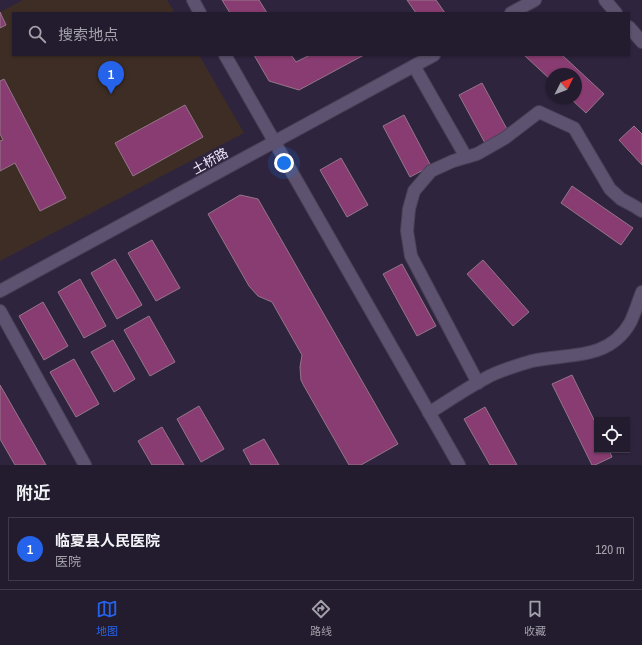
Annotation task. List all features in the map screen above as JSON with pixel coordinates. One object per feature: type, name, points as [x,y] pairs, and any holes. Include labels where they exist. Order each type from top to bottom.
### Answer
[{"type":"street","points":[[193,0],[199,12]]},
{"type":"street","points":[[513,12],[534,0]]},
{"type":"street","points":[[605,0],[615,12]]},
{"type":"street","points":[[630,28],[642,42]]},
{"type":"street","points":[[226,56],[459,465]]},
{"type":"street","name":"土桥路","points":[[0,291],[432,56]]},
{"type":"street","points":[[414,66],[466,157]]},
{"type":"street","points":[[478,383],[411,256],[408,231],[409,208],[414,191],[432,171],[453,161],[477,154],[505,138],[539,112],[574,128],[610,189],[621,199],[642,211]]},
{"type":"street","points":[[429,413],[487,377],[532,361],[592,353],[607,346],[626,329],[642,292]]},
{"type":"street","points":[[0,311],[85,465]]},
{"type":"shaded area","points":[[23,0],[167,0],[174,12],[12,12],[12,56],[200,56],[244,133],[0,261],[0,12]]},
{"type":"building","points":[[222,0],[259,0],[266,12],[229,12]]},
{"type":"building","points":[[407,0],[436,0],[444,12],[415,12]]},
{"type":"building","points":[[0,12],[6,25],[0,28]]},
{"type":"building","points":[[255,56],[292,56],[296,62],[308,56],[362,56],[299,90],[269,81]]},
{"type":"building","points":[[525,56],[563,56],[576,68],[546,68],[546,75]]},
{"type":"building","points":[[582,74],[604,94],[586,113],[576,104],[582,104]]},
{"type":"building","points":[[4,79],[66,198],[40,211],[15,163],[0,171],[0,141],[3,140],[0,134],[0,81]]},
{"type":"building","points":[[482,83],[508,131],[485,143],[459,95]]},
{"type":"building","points":[[185,105],[203,137],[133,176],[115,143]]},
{"type":"building","points":[[404,115],[431,166],[410,177],[383,126]]},
{"type":"building","points":[[634,126],[642,134],[642,165],[619,140]]},
{"type":"building","points":[[341,158],[368,205],[347,217],[320,170]]},
{"type":"building","points":[[572,186],[633,228],[621,245],[561,203]]},
{"type":"building","points":[[240,195],[258,199],[398,444],[361,465],[349,465],[301,380],[300,367],[302,355],[272,302],[258,296],[249,286],[208,214]]},
{"type":"building","points":[[152,240],[180,288],[156,301],[128,253]]},
{"type":"building","points":[[115,259],[142,305],[117,319],[91,273]]},
{"type":"building","points":[[483,260],[529,312],[513,326],[467,274]]},
{"type":"building","points":[[402,264],[436,326],[417,336],[383,274]]},
{"type":"building","points":[[80,279],[106,326],[84,338],[58,292]]},
{"type":"building","points":[[43,302],[68,346],[44,360],[19,316]]},
{"type":"building","points":[[149,316],[175,362],[150,376],[124,330]]},
{"type":"building","points":[[113,340],[135,379],[114,392],[91,352]]},
{"type":"building","points":[[74,359],[99,404],[76,417],[50,372]]},
{"type":"building","points":[[572,375],[594,420],[594,453],[610,453],[612,457],[592,465],[552,384]]},
{"type":"building","points":[[0,385],[46,465],[15,465],[0,439]]},
{"type":"building","points":[[199,406],[224,449],[201,462],[177,419]]},
{"type":"building","points":[[485,407],[517,465],[490,465],[464,419]]},
{"type":"building","points":[[162,427],[184,465],[152,465],[138,441]]},
{"type":"building","points":[[264,439],[279,465],[251,465],[243,450]]},
{"type":"place","name":"临夏县人民医院","points":[[111,94]]}]
